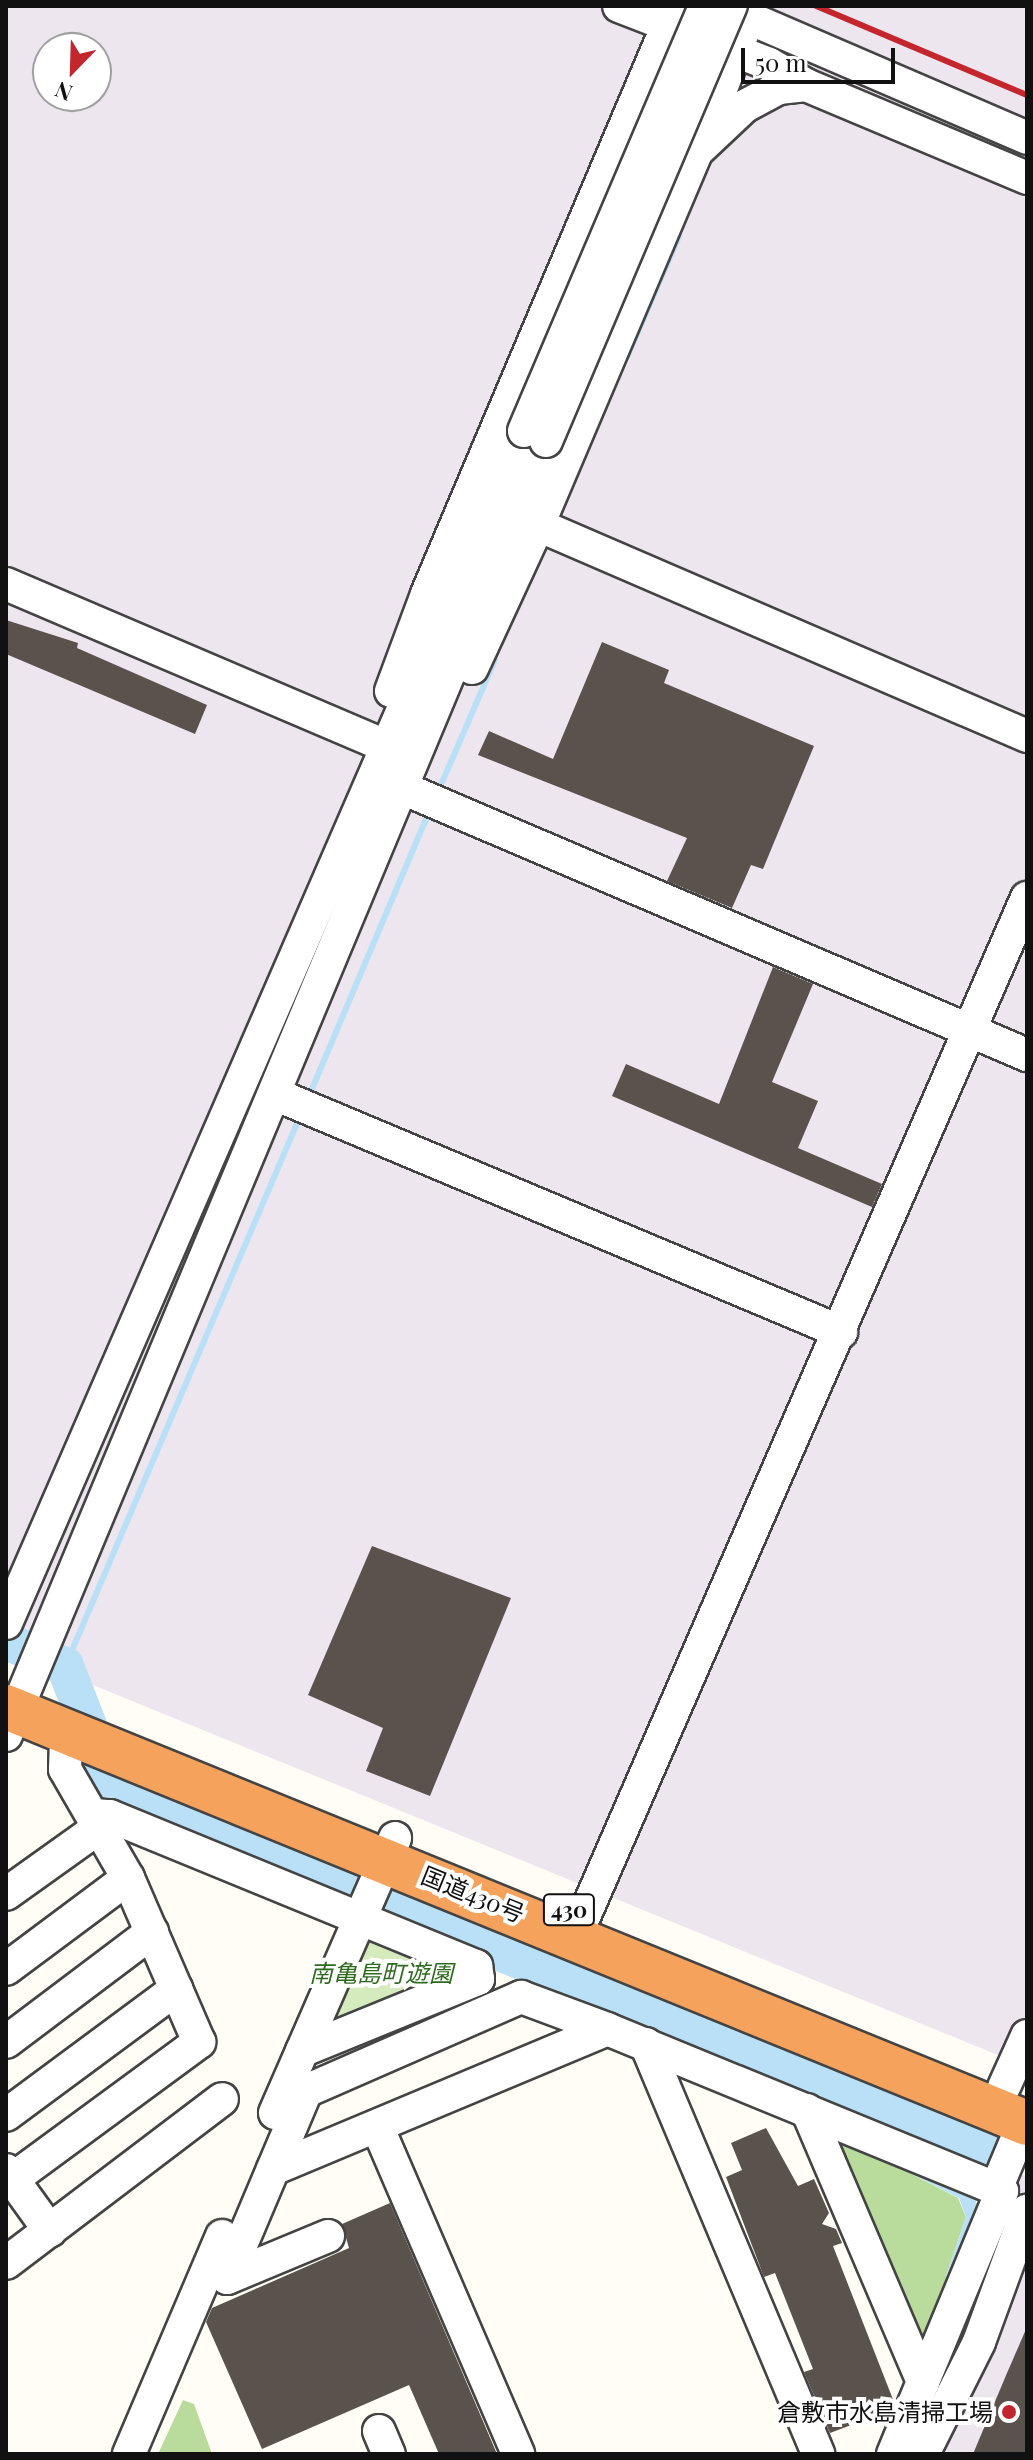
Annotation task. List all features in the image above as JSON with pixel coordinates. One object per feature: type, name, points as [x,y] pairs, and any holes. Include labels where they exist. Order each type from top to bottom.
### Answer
[{"type":"highway","name":"国道430号","points":[[20,1689],[89,1735],[386,1859],[580,1926],[1021,2114]]},
{"type":"street","points":[[619,6],[672,16],[806,85],[1027,178]]},
{"type":"street","points":[[428,721],[535,436],[705,6]]},
{"type":"street","points":[[395,747],[535,436],[734,10]]},
{"type":"street","points":[[395,747],[453,705],[538,525],[736,51],[734,10]]},
{"type":"street","points":[[734,10],[1027,138]]},
{"type":"street","points":[[20,1689],[295,1103],[409,792],[395,747],[388,700],[427,594],[672,16]]},
{"type":"street","points":[[696,152],[745,106],[779,88],[806,85]]},
{"type":"street","points":[[538,525],[1027,736]]},
{"type":"street","points":[[6,584],[395,747]]},
{"type":"street","points":[[409,792],[1027,1055]]},
{"type":"street","points":[[7,1620],[409,792]]},
{"type":"street","points":[[580,1926],[841,1332],[1027,898]]},
{"type":"street","points":[[295,1103],[841,1332]]},
{"type":"street","points":[[50,2231],[8,2178],[199,2042],[128,1878],[65,1769],[89,1735]]},
{"type":"street","points":[[6,1894],[97,1821],[110,1816],[362,1914],[476,1966],[478,1979],[302,2051]]},
{"type":"street","points":[[129,2454],[386,1859]]},
{"type":"street","points":[[6,1969],[128,1878]]},
{"type":"street","points":[[6,2042],[152,1932]]},
{"type":"street","points":[[6,2115],[176,1989]]},
{"type":"street","points":[[328,2236],[227,2278],[306,2091],[521,1997],[807,2110],[1000,2179]]},
{"type":"street","points":[[273,2169],[607,2029]]},
{"type":"street","points":[[893,2454],[1002,2191],[1000,2179],[1021,2114],[1027,2036]]},
{"type":"street","points":[[646,2044],[818,2454]]},
{"type":"street","points":[[6,2263],[222,2099]]},
{"type":"street","points":[[807,2110],[923,2382]]},
{"type":"street","points":[[377,2126],[518,2454]]},
{"type":"street","points":[[923,2454],[979,2342],[1027,2211]]},
{"type":"shaded area","points":[[6,6],[1027,6],[1027,2067],[88,1683],[78,1651],[6,1620]]},
{"type":"shaded area","points":[[1020,2174],[1027,2177],[1027,2454],[903,2454]]},
{"type":"green space","name":"南亀島町遊園","points":[[383,1938],[456,1969],[454,1979],[322,2032],[358,1944]]},
{"type":"green space","points":[[842,2139],[908,2159],[904,2170],[958,2198],[966,2217],[946,2276],[955,2285],[929,2335],[917,2335],[839,2144]]},
{"type":"green space","points":[[183,2400],[194,2404],[212,2454],[158,2454]]},
{"type":"water","points":[[68,1647],[78,1651],[88,1683],[58,1669]]},
{"type":"water","points":[[90,1764],[1027,2143],[1013,2180],[75,1801]]},
{"type":"water","points":[[906,2164],[977,2196],[976,2203],[982,2203],[953,2279],[946,2276],[966,2217],[959,2198],[904,2170]]},
{"type":"building","points":[[6,620],[78,643],[77,648],[207,705],[195,734],[6,654]]},
{"type":"building","points":[[602,642],[669,670],[664,683],[814,746],[763,869],[751,865],[732,908],[667,881],[687,838],[478,755],[489,731],[553,759]]},
{"type":"building","points":[[773,967],[813,984],[772,1082],[818,1101],[798,1148],[882,1184],[872,1207],[612,1096],[626,1064],[719,1104]]},
{"type":"building","points":[[372,1546],[511,1598],[430,1796],[366,1771],[383,1728],[308,1695]]},
{"type":"building","points":[[766,2128],[798,2186],[814,2179],[829,2213],[822,2224],[836,2229],[842,2243],[833,2246],[894,2402],[891,2410],[830,2433],[804,2372],[813,2369],[775,2273],[764,2277],[726,2177],[742,2170],[731,2143]]},
{"type":"building","points":[[390,2203],[497,2454],[439,2454],[409,2385],[262,2449],[206,2322],[212,2308],[349,2248],[342,2224]]},
{"type":"building","name":"倉敷市水島清掃工場","points":[[1027,2327],[1027,2454],[973,2454],[1007,2373]]},
{"type":"waterway","points":[[627,357],[679,236]]},
{"type":"waterway","points":[[437,794],[495,660]]},
{"type":"waterway","points":[[309,1096],[429,812]]},
{"type":"waterway","points":[[70,1655],[301,1114]]},
{"type":"waterway","points":[[13,1630],[36,1640]]},
{"type":"waterway","points":[[6,1641],[65,1666],[103,1764]]},
{"type":"railway","points":[[816,6],[1027,95]]},
{"type":"place","name":"倉敷市水島清掃工場","points":[[1009,2412]]}]
